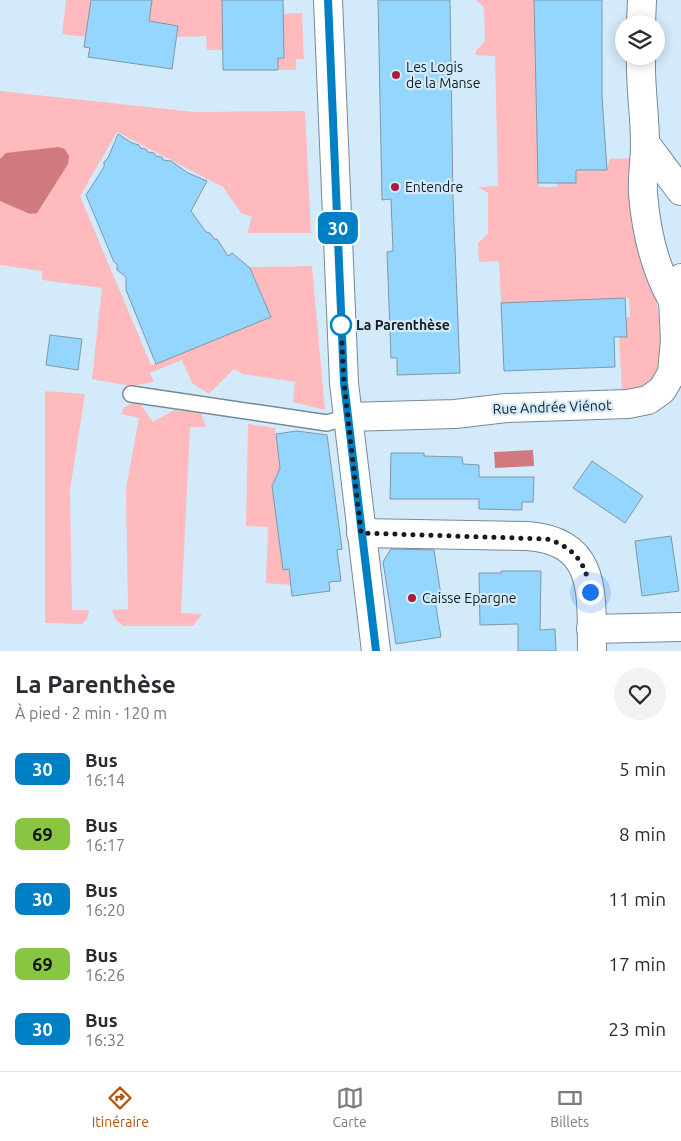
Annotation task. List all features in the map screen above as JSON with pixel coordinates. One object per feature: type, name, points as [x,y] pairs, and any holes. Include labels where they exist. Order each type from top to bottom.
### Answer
[{"type":"street","points":[[328,0],[340,325],[347,417],[376,651]]},
{"type":"street","points":[[641,15],[642,0]]},
{"type":"street","name":"Rue Andrée Viénot","points":[[347,417],[455,414],[506,408],[628,404],[648,400],[662,390],[672,373],[677,289],[658,269],[649,233],[643,193],[645,143],[640,93],[641,65]]},
{"type":"street","points":[[645,143],[681,191]]},
{"type":"street","points":[[361,533],[527,536],[555,541],[572,550],[585,569],[590,592],[592,640],[681,628]]},
{"type":"lane","points":[[131,394],[326,423],[347,417]]},
{"type":"shaded area","points":[[66,0],[91,0],[86,37],[62,34]]},
{"type":"shaded area","points":[[152,0],[222,0],[222,50],[207,50],[206,36],[177,37],[178,26],[149,21]]},
{"type":"shaded area","points":[[476,0],[534,0],[539,187],[557,187],[557,183],[576,183],[576,170],[606,170],[610,159],[631,158],[662,335],[659,371],[653,380],[643,387],[622,392],[619,337],[626,317],[630,317],[629,298],[501,303],[499,261],[479,262],[478,243],[488,234],[488,193],[478,187],[498,186],[495,56],[476,55],[476,51],[485,41],[484,7]]},
{"type":"shaded area","points":[[302,13],[304,59],[296,59],[296,70],[278,70],[278,58],[284,58],[283,14]]},
{"type":"shaded area","points":[[0,91],[194,112],[305,111],[311,233],[247,233],[252,217],[241,213],[223,187],[117,132],[80,196],[151,365],[271,317],[250,267],[312,266],[325,410],[293,402],[295,382],[243,374],[234,369],[209,394],[192,383],[182,360],[150,373],[154,382],[131,386],[92,379],[102,288],[42,280],[42,271],[0,265]]},
{"type":"shaded area","points":[[58,147],[65,149],[69,156],[68,164],[37,213],[30,214],[0,201],[0,159],[6,153]]},
{"type":"shaded area","points":[[45,391],[85,394],[70,490],[72,610],[89,610],[87,619],[82,624],[45,623]]},
{"type":"shaded area","points":[[133,403],[141,405],[153,422],[174,410],[201,413],[206,427],[190,427],[181,613],[202,614],[193,626],[123,626],[116,620],[112,610],[128,609],[126,488],[139,418],[122,414],[123,408]]},
{"type":"shaded area","points":[[248,424],[275,428],[280,471],[276,475],[276,482],[272,484],[291,585],[266,583],[268,527],[246,526]]},
{"type":"shaded area","points":[[533,450],[534,466],[495,468],[494,452]]},
{"type":"building","points":[[91,0],[152,0],[149,21],[178,26],[172,69],[88,57],[90,48],[84,47]]},
{"type":"building","points":[[222,0],[283,0],[284,58],[278,58],[278,70],[223,70]]},
{"type":"building","points":[[378,0],[450,0],[453,198],[460,373],[397,375],[397,358],[391,358],[387,252],[393,251],[391,199],[382,200]]},
{"type":"building","points":[[534,0],[602,0],[602,96],[607,170],[576,170],[576,183],[538,183]]},
{"type":"building","points":[[118,134],[139,145],[140,148],[162,157],[163,160],[171,161],[188,173],[207,181],[191,211],[206,232],[210,233],[214,239],[217,239],[228,256],[232,253],[250,268],[271,317],[156,364],[126,290],[126,277],[117,270],[117,264],[114,262],[86,195],[104,167],[104,162],[108,158]]},
{"type":"building","points":[[625,298],[627,337],[614,337],[615,367],[504,371],[501,303]]},
{"type":"building","points":[[50,335],[82,339],[78,370],[46,365]]},
{"type":"building","points":[[297,431],[327,435],[342,549],[337,550],[341,581],[329,582],[330,591],[292,596],[289,569],[283,570],[272,486],[280,468],[276,434]]},
{"type":"building","points":[[391,453],[424,453],[424,456],[462,457],[463,464],[479,465],[479,477],[534,477],[533,502],[522,502],[522,510],[479,509],[479,499],[390,499]]},
{"type":"building","points":[[592,461],[643,496],[625,523],[573,488]]},
{"type":"building","points":[[671,536],[679,591],[642,596],[635,541]]},
{"type":"building","name":"Caisse Epargne","points":[[391,549],[434,550],[441,595],[434,595],[441,637],[396,644],[383,562]]},
{"type":"building","points":[[501,571],[541,571],[540,630],[555,629],[556,651],[518,651],[518,624],[480,625],[479,573],[501,573]]},
{"type":"bus line","name":"30","points":[[328,0],[333,151],[339,254],[340,325],[344,383],[376,651]]},
{"type":"place","name":"Les Logis de la Manse","points":[[396,75]]},
{"type":"place","name":"Entendre","points":[[395,187]]},
{"type":"place","name":"La Parenthèse","points":[[341,325]]},
{"type":"place","name":"Caisse Epargne","points":[[412,598]]},
{"type":"route","points":[[341,325],[347,417],[361,533],[527,536],[555,541],[572,550],[579,558],[589,579],[590,592]]}]
